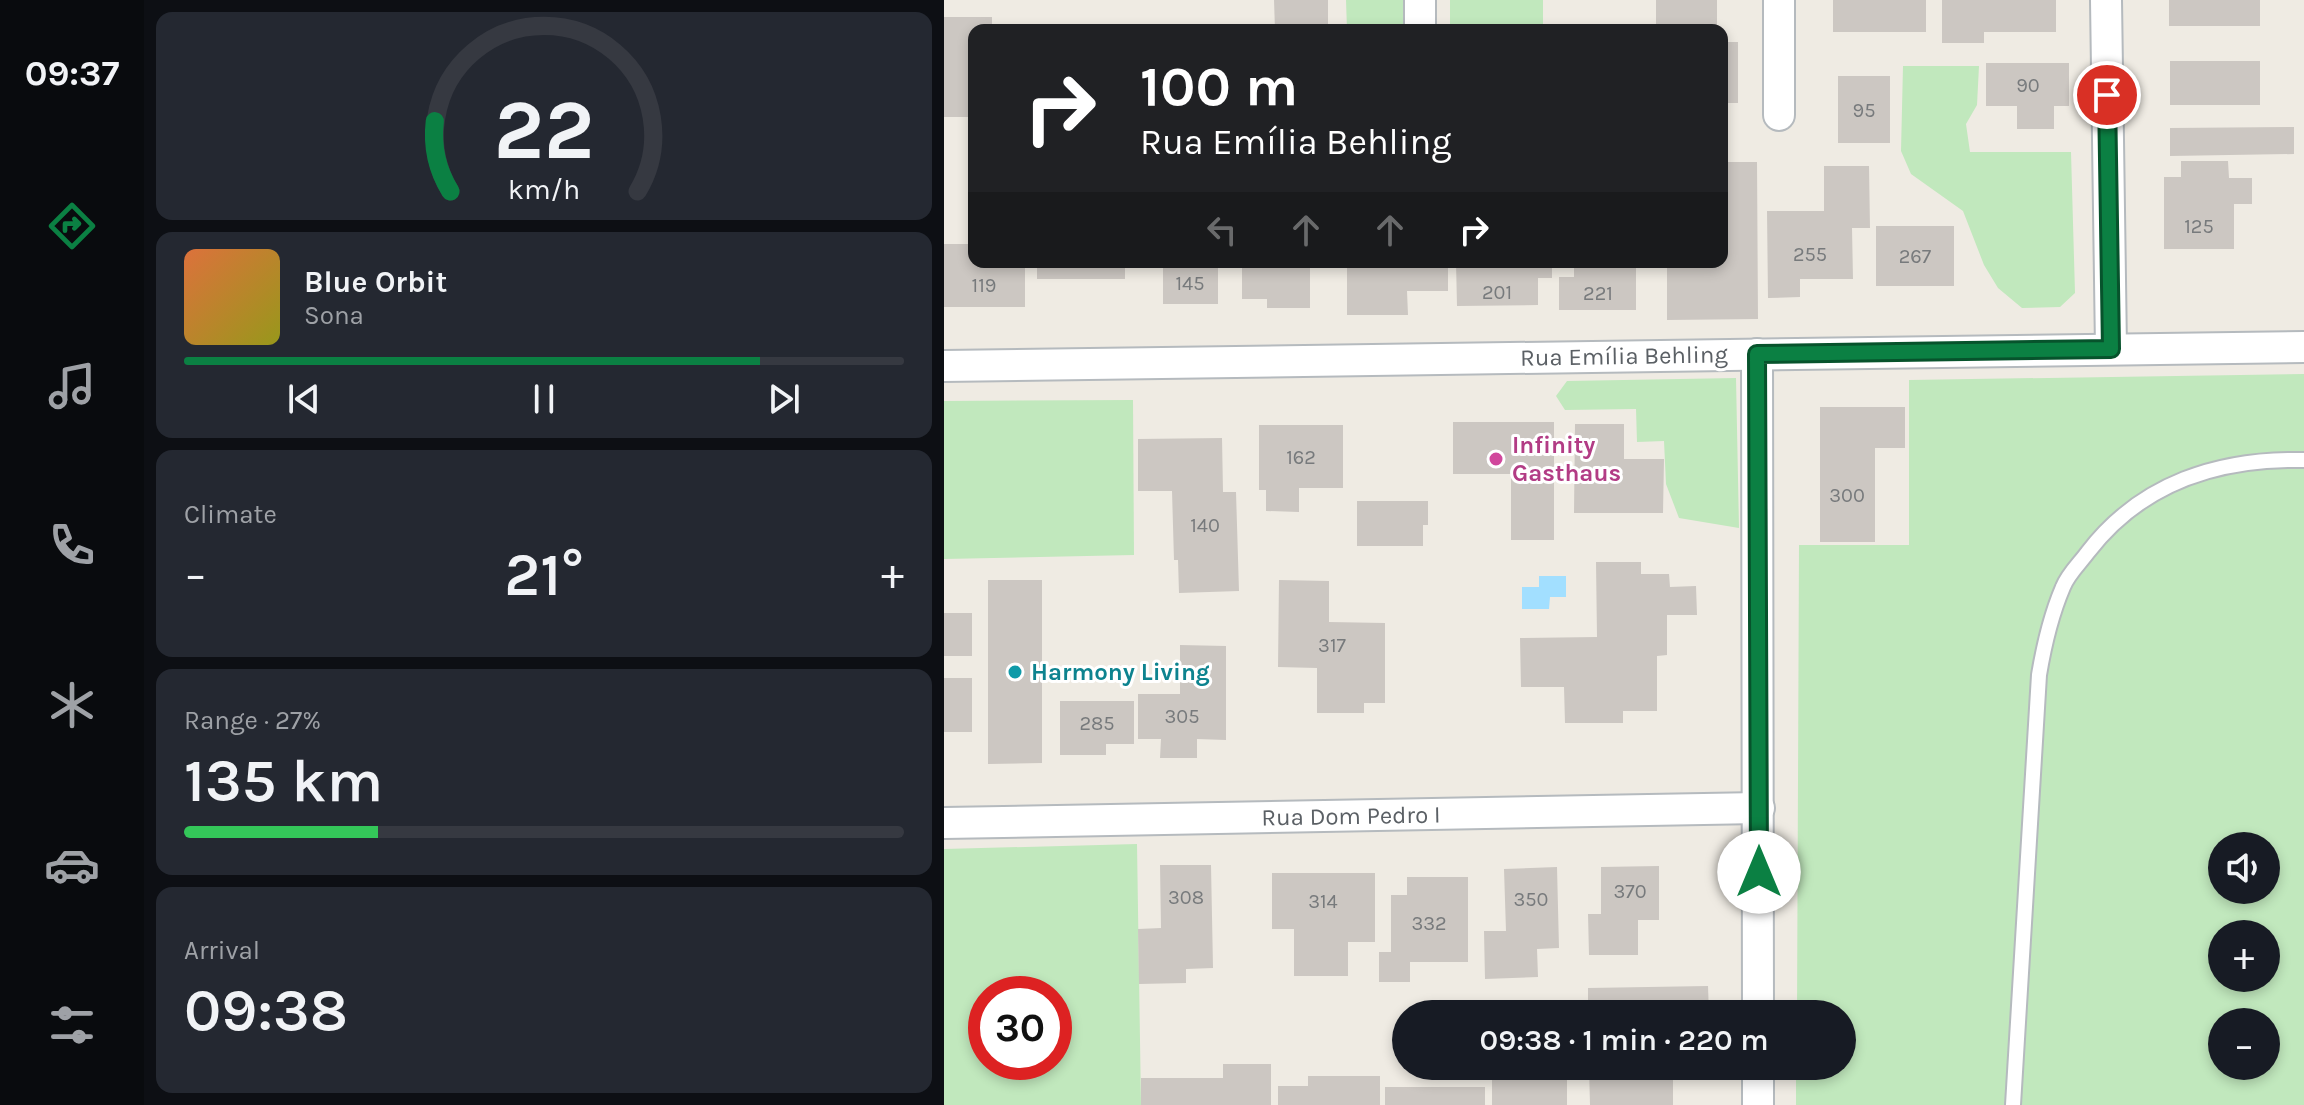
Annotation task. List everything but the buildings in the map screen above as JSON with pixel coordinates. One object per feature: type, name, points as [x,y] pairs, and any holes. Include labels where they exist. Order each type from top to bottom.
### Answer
[{"type":"street","points":[[1420,0],[1420,24]]},
{"type":"street","points":[[1779,0],[1779,115]]},
{"type":"street","points":[[2106,0],[2111,349]]},
{"type":"street","name":"Rua Emília Behling","points":[[944,366],[2304,347]]},
{"type":"street","points":[[1757,354],[1758,1000]]},
{"type":"street","name":"Rua Dom Pedro I","points":[[944,823],[1759,808]]},
{"type":"street","points":[[1758,1080],[1758,1105]]},
{"type":"lane","points":[[2013,1105],[2039,675],[2046,637],[2064,584],[2094,545],[2126,512],[2162,490],[2216,467],[2267,459],[2304,460]]},
{"type":"green space","points":[[1346,0],[1407,0],[1407,24],[1347,24]]},
{"type":"green space","points":[[1450,0],[1543,0],[1543,24],[1450,24]]},
{"type":"green space","points":[[1903,66],[1979,66],[1977,105],[1966,124],[1970,152],[2071,152],[2075,293],[2060,307],[2022,308],[1998,288],[1984,265],[1963,211],[1911,174],[1901,151]]},
{"type":"green space","points":[[2304,374],[2304,1105],[1796,1105],[1796,1080],[1856,1080],[1856,1000],[1797,1000],[1799,545],[1909,545],[1909,380]]},
{"type":"green space","points":[[1736,378],[1739,528],[1679,518],[1666,484],[1664,441],[1637,442],[1636,409],[1565,410],[1556,396],[1567,381]]},
{"type":"green space","points":[[1133,400],[1134,555],[944,559],[944,401]]},
{"type":"green space","points":[[1137,844],[1141,1105],[944,1105],[944,849]]},
{"type":"water","points":[[1539,576],[1566,576],[1566,597],[1550,597],[1549,609],[1522,609],[1522,587],[1539,587]]},
{"type":"place","name":"Infinity Gasthaus","points":[[1496,459]]},
{"type":"place","name":"Harmony Living","points":[[1015,672]]},
{"type":"route","points":[[1759,872],[1757,354],[2111,349],[2107,95]]}]
